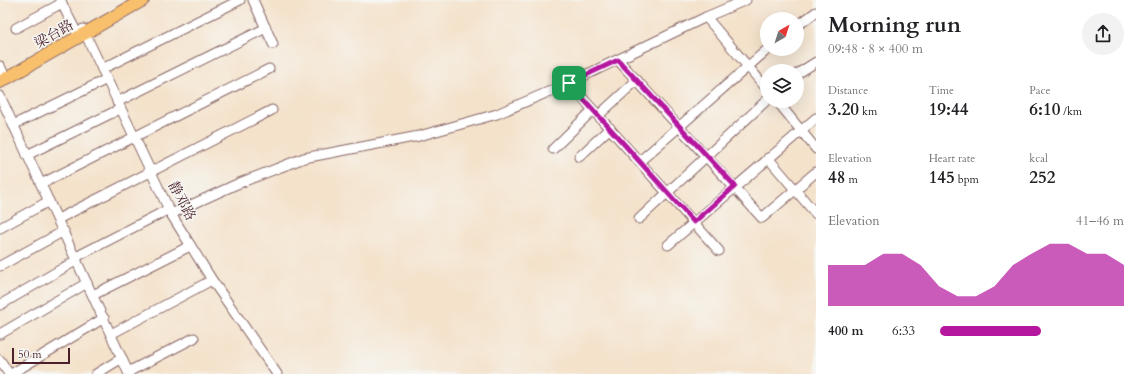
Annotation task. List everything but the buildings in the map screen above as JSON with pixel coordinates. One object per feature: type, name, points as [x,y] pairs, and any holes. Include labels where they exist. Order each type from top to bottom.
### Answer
[{"type":"main road","name":"梁台路","points":[[81,33],[134,0]]},
{"type":"main road","name":"梁台路","points":[[2,76],[143,0]]},
{"type":"street","points":[[102,69],[240,0]]},
{"type":"street","points":[[253,0],[273,44]]},
{"type":"street","points":[[0,305],[76,259],[170,211],[304,158],[419,136],[496,114],[569,83],[706,17],[746,0]]},
{"type":"street","name":"静邓路","points":[[61,2],[102,69],[170,211],[190,246],[277,374]]},
{"type":"street","points":[[16,28],[61,2]]},
{"type":"street","points":[[804,21],[816,12]]},
{"type":"street","points":[[706,17],[760,80]]},
{"type":"street","points":[[27,154],[266,28]]},
{"type":"street","points":[[640,161],[760,55]]},
{"type":"street","points":[[618,60],[735,186],[762,218],[816,172]]},
{"type":"street","points":[[804,70],[816,62]]},
{"type":"street","points":[[41,184],[269,69]]},
{"type":"street","points":[[13,124],[107,79]]},
{"type":"street","points":[[553,149],[596,112],[637,80]]},
{"type":"street","points":[[569,83],[720,250]]},
{"type":"street","points":[[0,96],[50,201],[128,373],[194,338]]},
{"type":"street","points":[[639,219],[760,106]]},
{"type":"street","points":[[783,108],[816,149]]},
{"type":"street","points":[[58,219],[272,110]]},
{"type":"street","points":[[668,245],[816,118]]},
{"type":"street","points":[[579,157],[610,128]]},
{"type":"street","points":[[768,158],[816,214]]},
{"type":"street","points":[[0,228],[50,201]]},
{"type":"street","points":[[0,266],[64,232]]},
{"type":"street","points":[[93,295],[190,246]]},
{"type":"street","points":[[111,334],[212,280]]},
{"type":"street","points":[[0,334],[87,283]]},
{"type":"street","points":[[0,360],[10,374],[104,318]]},
{"type":"street","points":[[96,374],[122,358]]},
{"type":"route","points":[[618,60],[735,186],[694,222],[668,191],[569,83],[618,60]]}]
